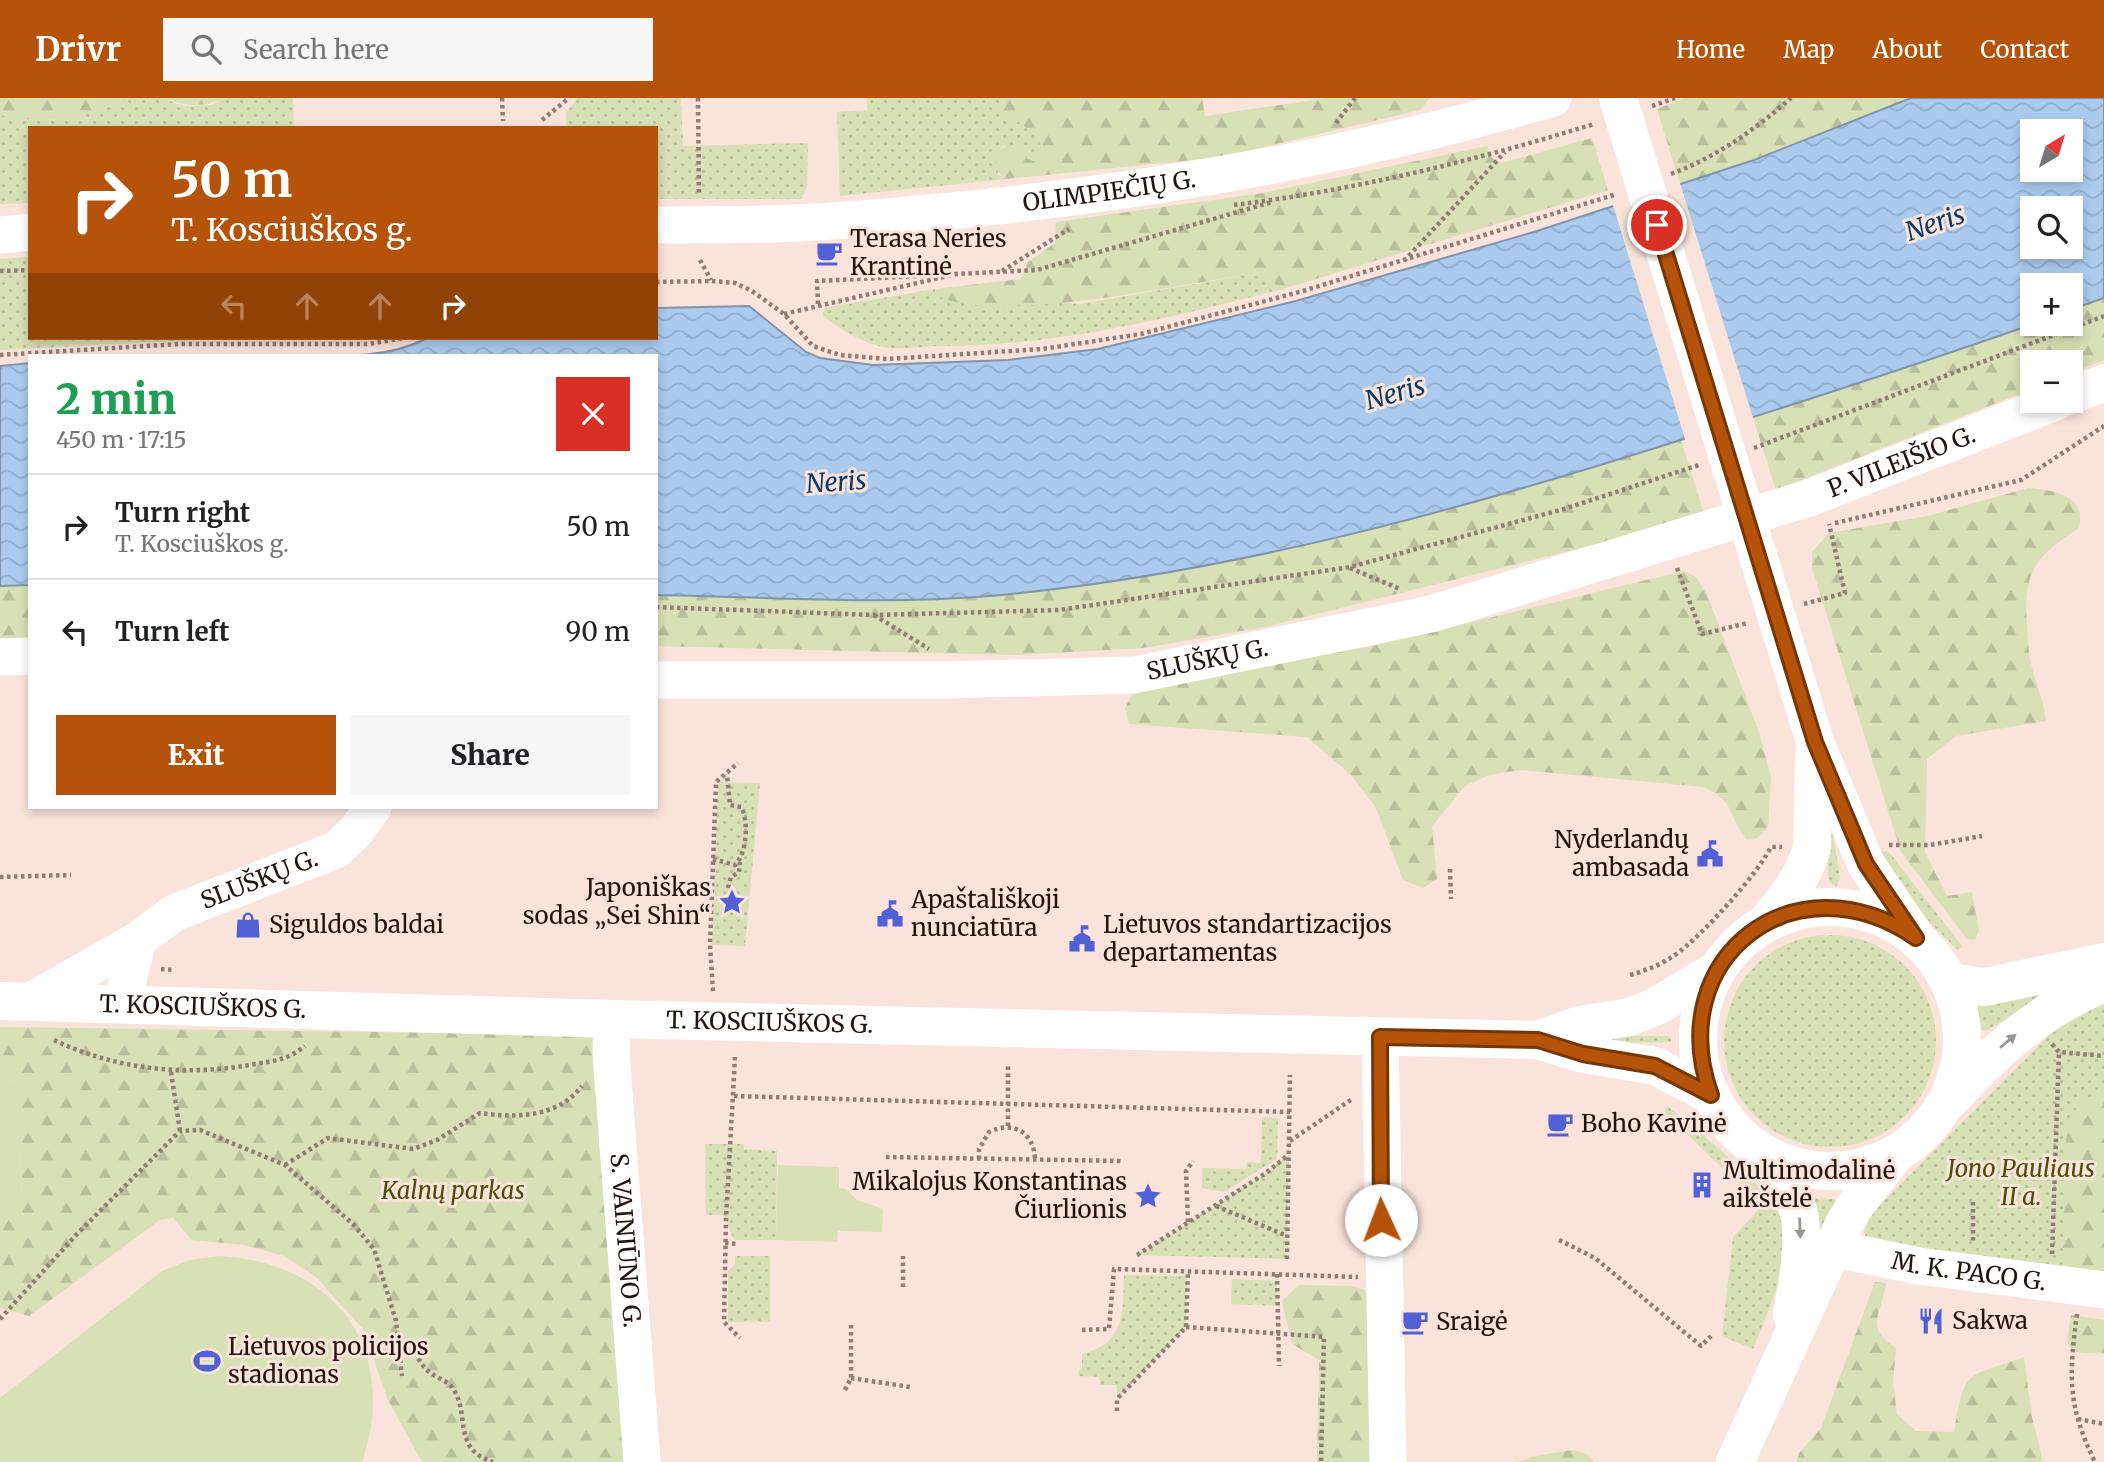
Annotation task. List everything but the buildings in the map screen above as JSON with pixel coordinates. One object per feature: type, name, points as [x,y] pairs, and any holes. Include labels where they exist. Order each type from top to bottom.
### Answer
[{"type":"main road","points":[[1618,98],[1815,742],[1866,864],[1916,938],[1937,960],[1949,982],[1961,1017],[1963,1041],[1954,1087],[1944,1108]]},
{"type":"main road","points":[[1815,742],[1812,848],[1796,883],[1766,923],[1731,950],[1717,970],[1706,994],[1698,1045],[1702,1071],[1711,1095],[1738,1134],[1756,1149],[1778,1161],[1820,1171],[1865,1167],[1897,1153]]},
{"type":"main road","points":[[1766,923],[1794,912],[1819,907],[1845,907],[1883,918],[1916,938]]},
{"type":"main road","points":[[1949,982],[1985,987],[2104,962]]},
{"type":"main road","name":"T. KOSCIUŠKOS G.","points":[[1538,1040],[1580,1025],[1630,1017],[1657,1006],[1717,970]]},
{"type":"main road","points":[[1735,1462],[1855,1206],[1897,1153],[1928,1129],[2007,1040],[2056,1005],[2104,983]]},
{"type":"main road","name":"T. KOSCIUŠKOS G.","points":[[14,1002],[122,1003],[612,1036],[1380,1037],[1538,1040],[1583,1054],[1655,1066],[1711,1095]]},
{"type":"main road","points":[[1756,1149],[1791,1194],[1801,1227],[1794,1303],[1784,1355]]},
{"type":"street","name":"OLIMPIEČIŲ G.","points":[[658,225],[829,222],[1047,200],[1311,156],[1459,111],[1553,98]]},
{"type":"street","points":[[0,234],[28,232]]},
{"type":"street","points":[[2083,391],[2104,383]]},
{"type":"street","name":"P. VILEIŠIO G.","points":[[1742,520],[1809,498],[2027,413]]},
{"type":"street","name":"SLUŠKŲ G.","points":[[658,680],[946,680],[1134,675],[1431,614],[1742,520]]},
{"type":"street","points":[[0,657],[28,656]]},
{"type":"street","name":"SLUŠKŲ G.","points":[[14,1002],[138,940],[174,913],[203,899],[336,850],[355,832],[372,809]]},
{"type":"street","points":[[122,1003],[138,940]]},
{"type":"street","name":"S. VAINIŪNO G.","points":[[612,1036],[642,1462]]},
{"type":"street","points":[[1380,1037],[1388,1462]]},
{"type":"street","name":"M. K. PACO G.","points":[[1835,1250],[2091,1300]]},
{"type":"path","points":[[502,98],[503,121]]},
{"type":"path","points":[[542,120],[569,98]]},
{"type":"path","points":[[698,98],[699,199]]},
{"type":"path","points":[[1691,166],[1713,157],[1752,132],[1791,98]]},
{"type":"path","points":[[1404,262],[1506,151]]},
{"type":"path","points":[[818,305],[817,281],[1037,270],[1108,252],[1284,199]]},
{"type":"path","points":[[658,282],[712,281],[735,284],[752,291],[783,314],[814,346],[840,355],[887,359],[1042,349],[1141,334],[1404,262],[1598,201]]},
{"type":"path","points":[[1001,271],[1076,224]]},
{"type":"path","points":[[700,260],[712,281]]},
{"type":"path","points":[[0,271],[28,270]]},
{"type":"path","points":[[783,314],[956,274]]},
{"type":"path","points":[[1740,452],[2104,316]]},
{"type":"path","points":[[0,355],[180,344],[369,344],[392,340]]},
{"type":"path","points":[[1666,542],[1702,634],[1845,593],[1829,524],[2021,480],[2104,426]]},
{"type":"path","points":[[658,607],[874,615],[1059,610],[1350,567],[1564,509],[1703,464]]},
{"type":"path","points":[[1350,567],[1421,598],[1431,614]]},
{"type":"path","points":[[874,615],[945,659],[946,680]]},
{"type":"path","points":[[713,992],[710,945],[716,782],[738,763]]},
{"type":"path","points":[[727,773],[730,805],[741,807],[746,816],[739,872],[731,877],[728,888]]},
{"type":"path","points":[[1888,845],[1930,845],[1982,836]]},
{"type":"path","points":[[1630,975],[1654,968],[1680,951],[1759,869],[1771,847]]},
{"type":"path","points":[[713,859],[732,866],[740,861]]},
{"type":"path","points":[[1450,869],[1451,899]]},
{"type":"path","points":[[0,877],[72,875]]},
{"type":"path","points":[[285,1164],[328,1138],[413,1149],[437,1140],[480,1112],[516,1118],[542,1113],[577,1093],[612,1036]]},
{"type":"path","points":[[54,1040],[106,1059],[171,1072],[232,1069],[290,1058],[305,1046]]},
{"type":"path","points":[[2052,1254],[2059,1052],[2104,1056]]},
{"type":"path","points":[[735,1057],[725,1243],[724,1322],[740,1338]]},
{"type":"path","points":[[1008,1066],[1008,1126]]},
{"type":"path","points":[[171,1072],[180,1131]]},
{"type":"path","points":[[1287,1259],[1290,1075]]},
{"type":"path","points":[[1289,1142],[1380,1080]]},
{"type":"path","points":[[734,1096],[1008,1106],[1290,1112]]},
{"type":"path","points":[[979,1159],[979,1149],[989,1132],[1008,1126],[1020,1129],[1029,1137],[1035,1159]]},
{"type":"path","points":[[0,1320],[76,1235],[180,1131],[200,1130],[285,1164],[353,1224],[374,1249],[396,1321],[402,1376]]},
{"type":"path","points":[[1138,1255],[1266,1173],[1289,1154]]},
{"type":"path","points":[[886,1157],[1124,1161]]},
{"type":"path","points":[[1188,1223],[1186,1171],[1193,1161]]},
{"type":"path","points":[[1973,1202],[1973,1241]]},
{"type":"path","points":[[1216,1206],[1287,1236]]},
{"type":"path","points":[[1559,1240],[1595,1258],[1701,1346],[1711,1336]]},
{"type":"path","points":[[725,1243],[740,1244]]},
{"type":"path","points":[[903,1256],[903,1287]]},
{"type":"path","points":[[1082,1330],[1110,1329],[1114,1269],[1383,1277]]},
{"type":"path","points":[[1117,1411],[1117,1399],[1186,1327],[1188,1272]]},
{"type":"path","points":[[1277,1274],[1276,1333],[1279,1366]]},
{"type":"path","points":[[2091,1300],[2070,1379],[2077,1419],[2095,1462]]},
{"type":"path","points":[[845,1390],[851,1378],[851,1324]]},
{"type":"path","points":[[1186,1327],[1324,1337],[1321,1462]]},
{"type":"path","points":[[400,1351],[415,1354],[429,1372],[448,1382],[456,1393],[468,1443],[480,1458],[493,1462]]},
{"type":"path","points":[[851,1378],[909,1387]]},
{"type":"path","points":[[2077,1419],[2104,1424]]},
{"type":"green space","points":[[0,98],[131,98],[82,115],[35,120],[0,115]]},
{"type":"green space","points":[[131,98],[161,98],[184,106],[211,105],[226,98],[293,98],[294,126],[28,126],[28,203],[0,204],[0,115],[51,120],[98,111]]},
{"type":"green space","points":[[161,98],[226,98],[194,105]]},
{"type":"green space","points":[[577,98],[681,98],[683,146],[808,143],[807,187],[801,199],[658,199],[658,126],[566,126],[566,113]]},
{"type":"green space","points":[[867,98],[999,98],[1001,110],[1037,135],[1043,149],[1034,161],[1004,145],[998,152],[996,162],[999,175],[1006,179],[840,196],[837,112],[867,110]]},
{"type":"green space","points":[[999,98],[1202,98],[1205,116],[1327,98],[1430,98],[1420,110],[1222,157],[1006,179],[995,168],[997,151],[1012,145],[1023,148],[1027,158],[1033,161],[1043,149],[1037,135],[1001,110]]},
{"type":"green space","points":[[1685,98],[1911,98],[1826,134],[1680,184],[1657,109]]},
{"type":"green space","points":[[1592,138],[1608,190],[1283,289],[1263,277],[1246,275],[1108,298],[1052,304],[978,305],[935,295],[935,289],[1021,279],[1028,262],[1055,243],[1056,222],[1263,193],[1487,146],[1492,158],[1501,163]]},
{"type":"green space","points":[[28,257],[28,340],[195,340],[0,350],[0,259]]},
{"type":"green space","points":[[1246,275],[1263,277],[1283,289],[1157,320],[1029,341],[986,345],[886,347],[856,337],[823,316],[824,308],[935,289],[935,295],[1080,304]]},
{"type":"green space","points":[[2104,298],[2104,360],[2083,369],[2083,350],[2020,350],[2020,394],[1776,490],[1753,418],[2020,328],[2020,336],[2083,336],[2083,305]]},
{"type":"green space","points":[[1681,440],[1705,517],[1265,627],[1143,648],[1016,655],[658,646],[658,595],[835,598],[987,596],[1141,576],[1391,525]]},
{"type":"green space","points":[[2028,488],[2048,490],[2066,496],[2078,508],[2080,517],[2079,528],[2042,557],[2030,578],[2027,591],[2029,654],[2046,721],[1956,736],[1927,759],[1925,852],[1947,896],[1972,892],[1979,931],[1975,940],[1967,939],[1901,852],[1812,568],[1812,552],[1829,533],[1927,516]]},
{"type":"green space","points":[[1684,571],[1696,577],[1706,592],[1760,735],[1771,777],[1768,827],[1758,838],[1746,839],[1726,803],[1703,787],[1520,770],[1489,775],[1465,786],[1432,826],[1437,879],[1423,888],[1403,880],[1376,808],[1352,776],[1307,737],[1129,724],[1125,708],[1133,693],[1151,685],[1373,646]]},
{"type":"green space","points":[[28,585],[28,638],[0,639],[0,586]]},
{"type":"green space","name":"Japoniškas sodas „Sei Shin“","points":[[718,782],[760,783],[745,946],[712,945]]},
{"type":"green space","points":[[1829,810],[1840,878],[1836,887],[1829,881],[1823,811]]},
{"type":"green space","points":[[1877,851],[1889,852],[1962,946],[1958,950],[1930,923]]},
{"type":"green space","points":[[1830,935],[1871,943],[1905,966],[1928,1000],[1936,1041],[1928,1082],[1905,1116],[1871,1139],[1830,1147],[1789,1139],[1755,1116],[1732,1082],[1724,1041],[1732,1000],[1755,966],[1789,943]]},
{"type":"green space","points":[[2040,990],[2044,996],[1986,1031],[1982,1030],[1976,1010],[1980,1004]]},
{"type":"green space","name":"Jono Pauliaus II a.","points":[[2104,995],[2104,1278],[1938,1258],[1866,1238],[1864,1232],[1870,1215],[2062,1022]]},
{"type":"green space","name":"Kalnų parkas","points":[[0,1027],[602,1035],[632,1462],[422,1462],[388,1400],[363,1329],[316,1277],[284,1256],[244,1245],[192,1240],[173,1218],[160,1220],[29,1316],[0,1308],[0,1203],[22,1201],[20,1148],[0,1148],[0,1135],[19,1134],[17,1080],[0,1081]]},
{"type":"green space","points":[[1581,1035],[1669,1036],[1672,1042],[1581,1043]]},
{"type":"green space","points":[[18,1080],[19,1135],[0,1135],[0,1081]]},
{"type":"green space","points":[[2104,1092],[2104,1278],[2062,1272],[2067,1120],[2083,1100]]},
{"type":"green space","points":[[1667,1106],[1714,1144],[1752,1180],[1779,1212],[1784,1225],[1781,1273],[1753,1349],[1722,1336],[1733,1237],[1762,1206],[1664,1112]]},
{"type":"green space","points":[[1262,1117],[1278,1118],[1277,1159],[1224,1192],[1202,1188],[1202,1168],[1246,1169],[1247,1162],[1261,1163]]},
{"type":"green space","points":[[705,1144],[744,1144],[744,1149],[777,1151],[776,1240],[734,1240],[724,1215],[706,1215]]},
{"type":"green space","points":[[0,1148],[20,1148],[22,1202],[0,1203]]},
{"type":"green space","points":[[1289,1154],[1287,1259],[1137,1255],[1266,1173]]},
{"type":"green space","points":[[778,1165],[839,1167],[839,1188],[846,1189],[857,1200],[883,1209],[882,1232],[838,1231],[837,1242],[776,1240]]},
{"type":"green space","points":[[1811,1198],[1834,1199],[1836,1202],[1810,1256]]},
{"type":"green space","name":"Lietuvos policijos stadionas","points":[[219,1256],[260,1262],[296,1275],[326,1294],[349,1319],[364,1349],[372,1383],[372,1421],[362,1462],[0,1462],[0,1398],[162,1271],[190,1260]]},
{"type":"green space","points":[[735,1256],[770,1256],[770,1322],[728,1322],[728,1271],[735,1264]]},
{"type":"green space","points":[[1124,1275],[1187,1276],[1186,1327],[1117,1399],[1117,1385],[1100,1385],[1099,1377],[1078,1376],[1079,1370],[1082,1369],[1082,1354],[1107,1343],[1119,1325]]},
{"type":"green space","points":[[1232,1279],[1277,1281],[1276,1306],[1231,1304]]},
{"type":"green space","points":[[1875,1282],[1886,1283],[1877,1326],[1886,1340],[1896,1348],[1893,1382],[1897,1414],[1916,1431],[1954,1432],[1961,1396],[1971,1378],[2024,1357],[2032,1417],[2043,1462],[1797,1462],[1799,1453],[1821,1428]]},
{"type":"green space","points":[[1298,1285],[1353,1286],[1365,1290],[1372,1306],[1371,1462],[1317,1462],[1319,1360],[1292,1344],[1282,1302]]},
{"type":"green space","points":[[2071,1315],[2104,1320],[2104,1354],[2074,1352],[2067,1341]]},
{"type":"green space","points":[[1573,1450],[1587,1454],[1594,1462],[1517,1462],[1540,1455]]},
{"type":"water","name":"Neris","points":[[1911,98],[2104,98],[2104,298],[2083,305],[2083,273],[2020,273],[2020,328],[1790,405],[1533,485],[1354,533],[1173,571],[1082,586],[990,596],[907,600],[658,595],[658,354],[372,354],[410,346],[423,340],[658,340],[658,308],[749,306],[806,352],[820,358],[873,365],[1008,360],[1098,349],[1296,301],[1537,231],[1754,160]]},
{"type":"water","points":[[28,363],[28,585],[0,586],[0,366]]},
{"type":"pier","points":[[1679,180],[1754,421],[1686,442],[1612,202]]},
{"type":"place","name":"Terasa Neries Krantinė","points":[[829,253]]},
{"type":"place","name":"Nyderlandų ambasada","points":[[1710,854]]},
{"type":"place","name":"Japoniškas sodas „Sei Shin“","points":[[732,902]]},
{"type":"place","name":"Apaštališkoji nunciatūra","points":[[890,914]]},
{"type":"place","name":"Siguldos baldai","points":[[248,925]]},
{"type":"place","name":"Lietuvos standartizacijos departamentas","points":[[1082,939]]},
{"type":"place","name":"Boho Kavinė","points":[[1560,1124]]},
{"type":"place","name":"Multimodalinė aikštelė","points":[[1702,1185]]},
{"type":"place","name":"Mikalojus Konstantinas Čiurlionis","points":[[1148,1196]]},
{"type":"place","name":"Sakwa","points":[[1931,1321]]},
{"type":"place","name":"Sraigė","points":[[1415,1322]]},
{"type":"place","name":"Lietuvos policijos stadionas","points":[[207,1361]]},
{"type":"route","points":[[1381,1220],[1380,1037],[1538,1040],[1583,1054],[1627,1059],[1655,1066],[1711,1095],[1702,1071],[1698,1045],[1699,1019],[1717,970],[1731,950],[1749,934],[1780,916],[1794,912],[1819,907],[1845,907],[1871,913],[1895,923],[1916,938],[1866,864],[1815,742],[1657,225]]}]
